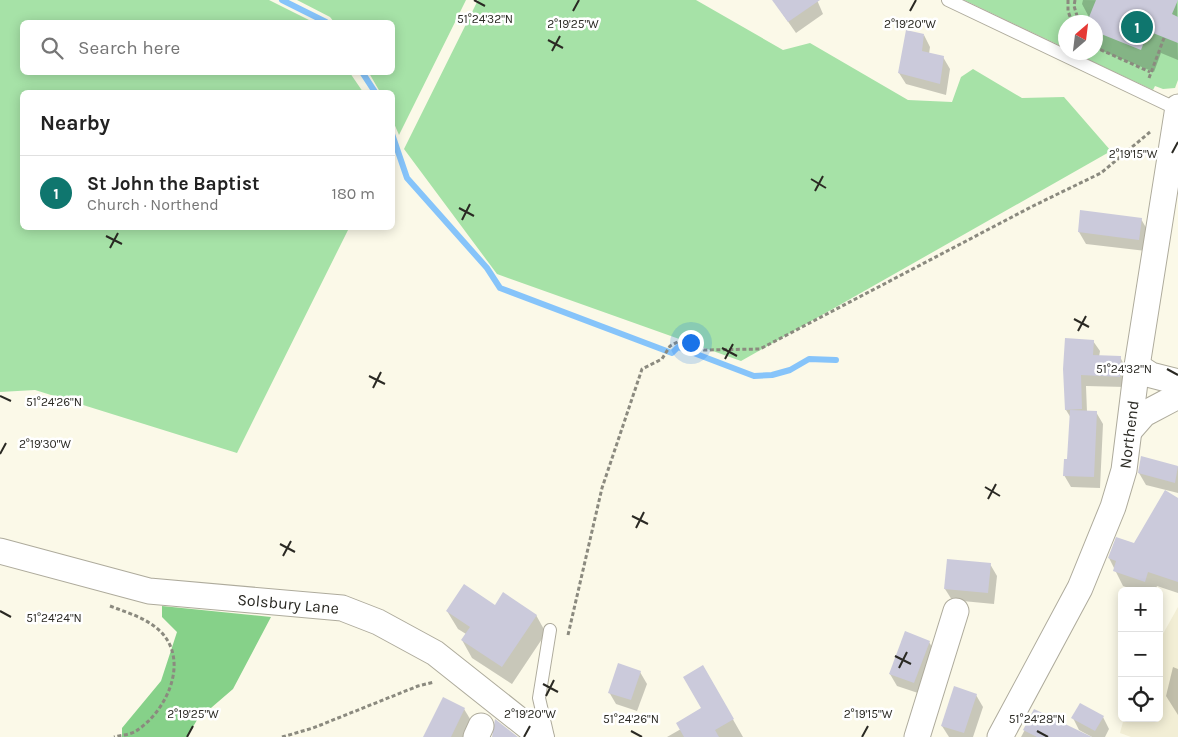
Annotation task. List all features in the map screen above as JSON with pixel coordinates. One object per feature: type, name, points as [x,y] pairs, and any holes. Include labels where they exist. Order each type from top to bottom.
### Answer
[{"type":"street","name":"Northend","points":[[1000,737],[1080,588],[1113,507],[1124,470],[1178,108]]},
{"type":"street","points":[[1138,366],[1151,375],[1178,382]]},
{"type":"street","points":[[1130,430],[1144,414],[1178,396]]},
{"type":"street","name":"Solsbury Lane","points":[[0,550],[149,591],[342,608],[378,622],[435,652],[541,737]]},
{"type":"street","points":[[917,737],[956,611]]},
{"type":"lane","points":[[948,0],[1178,108]]},
{"type":"lane","points":[[548,737],[539,698],[550,630]]},
{"type":"path","points":[[1068,0],[1069,15]]},
{"type":"path","points":[[1075,0],[1074,6],[1077,15]]},
{"type":"path","points":[[1151,85],[1148,81],[1150,72],[1164,38]]},
{"type":"path","points":[[1103,50],[1150,72]]},
{"type":"path","points":[[567,640],[602,488],[638,377],[642,370],[662,359],[670,346],[681,340],[704,350],[760,349],[1024,211],[1102,173],[1137,145]]},
{"type":"path","points":[[103,603],[144,619],[162,633],[172,652],[175,670],[162,705],[135,732],[114,737]]},
{"type":"path","points":[[282,737],[313,728],[418,686],[435,682]]},
{"type":"shaded area","points":[[1178,607],[1178,737],[1131,737],[1120,733],[1123,722],[1163,722],[1163,634]]},
{"type":"green space","points":[[0,0],[269,0],[309,20],[20,20],[20,75],[351,75],[362,90],[20,90],[20,230],[348,230],[237,453],[35,390],[0,392]]},
{"type":"green space","points":[[297,0],[466,0],[399,135],[395,126],[395,90],[379,90],[370,75],[395,75],[395,20],[332,20]]},
{"type":"green space","points":[[478,0],[696,0],[783,50],[810,43],[908,100],[952,102],[961,77],[973,69],[1022,98],[1064,97],[1111,151],[741,361],[497,274],[404,149]]},
{"type":"green space","points":[[964,0],[1178,0],[1178,80],[1175,88],[1163,89],[1155,86],[1153,90],[1089,60],[1103,60],[1103,15],[1058,15],[1058,45]]},
{"type":"green space","points":[[162,606],[271,617],[233,689],[197,720],[187,737],[122,737],[122,728],[161,681],[177,632],[162,617]]},
{"type":"building","points":[[772,0],[820,0],[788,22]]},
{"type":"building","points":[[1096,0],[1178,0],[1172,14],[1178,17],[1178,43],[1148,31],[1141,50],[1103,35],[1103,15],[1090,15]]},
{"type":"building","points":[[906,30],[924,34],[922,51],[944,56],[940,84],[898,73]]},
{"type":"building","points":[[1080,210],[1142,218],[1139,240],[1078,232]]},
{"type":"building","points":[[1065,338],[1094,340],[1093,355],[1121,356],[1120,377],[1081,375],[1082,409],[1065,410],[1063,369]]},
{"type":"building","points":[[1070,410],[1097,411],[1094,477],[1063,476],[1064,459],[1067,459]]},
{"type":"building","points":[[1141,456],[1178,466],[1175,483],[1138,473]]},
{"type":"building","points":[[1165,490],[1178,498],[1178,582],[1148,572],[1145,582],[1113,571],[1116,561],[1108,558],[1116,537],[1134,543]]},
{"type":"building","points":[[947,559],[991,563],[988,593],[944,589]]},
{"type":"building","points":[[464,584],[495,605],[503,592],[537,615],[502,667],[461,640],[470,627],[446,611]]},
{"type":"building","points":[[905,631],[930,641],[914,683],[889,674]]},
{"type":"building","points":[[618,663],[641,671],[631,700],[608,693]]},
{"type":"building","points":[[703,665],[734,719],[715,730],[719,737],[684,737],[676,723],[701,708],[683,677]]},
{"type":"building","points":[[954,686],[977,694],[964,733],[941,726]]},
{"type":"building","points":[[443,697],[465,708],[451,737],[423,737]]},
{"type":"building","points":[[1080,703],[1104,716],[1095,731],[1071,718]]},
{"type":"building","points":[[1034,709],[1092,737],[1037,737],[1023,730]]},
{"type":"building","points":[[495,719],[518,737],[492,737]]},
{"type":"waterway","points":[[282,0],[322,20]]},
{"type":"waterway","points":[[364,75],[374,90]]},
{"type":"waterway","points":[[395,143],[407,178],[487,268],[500,288],[672,353],[678,347],[754,376],[772,375],[790,370],[809,359],[836,360]]},
{"type":"place","name":"St John the Baptist","points":[[1137,27]]}]
